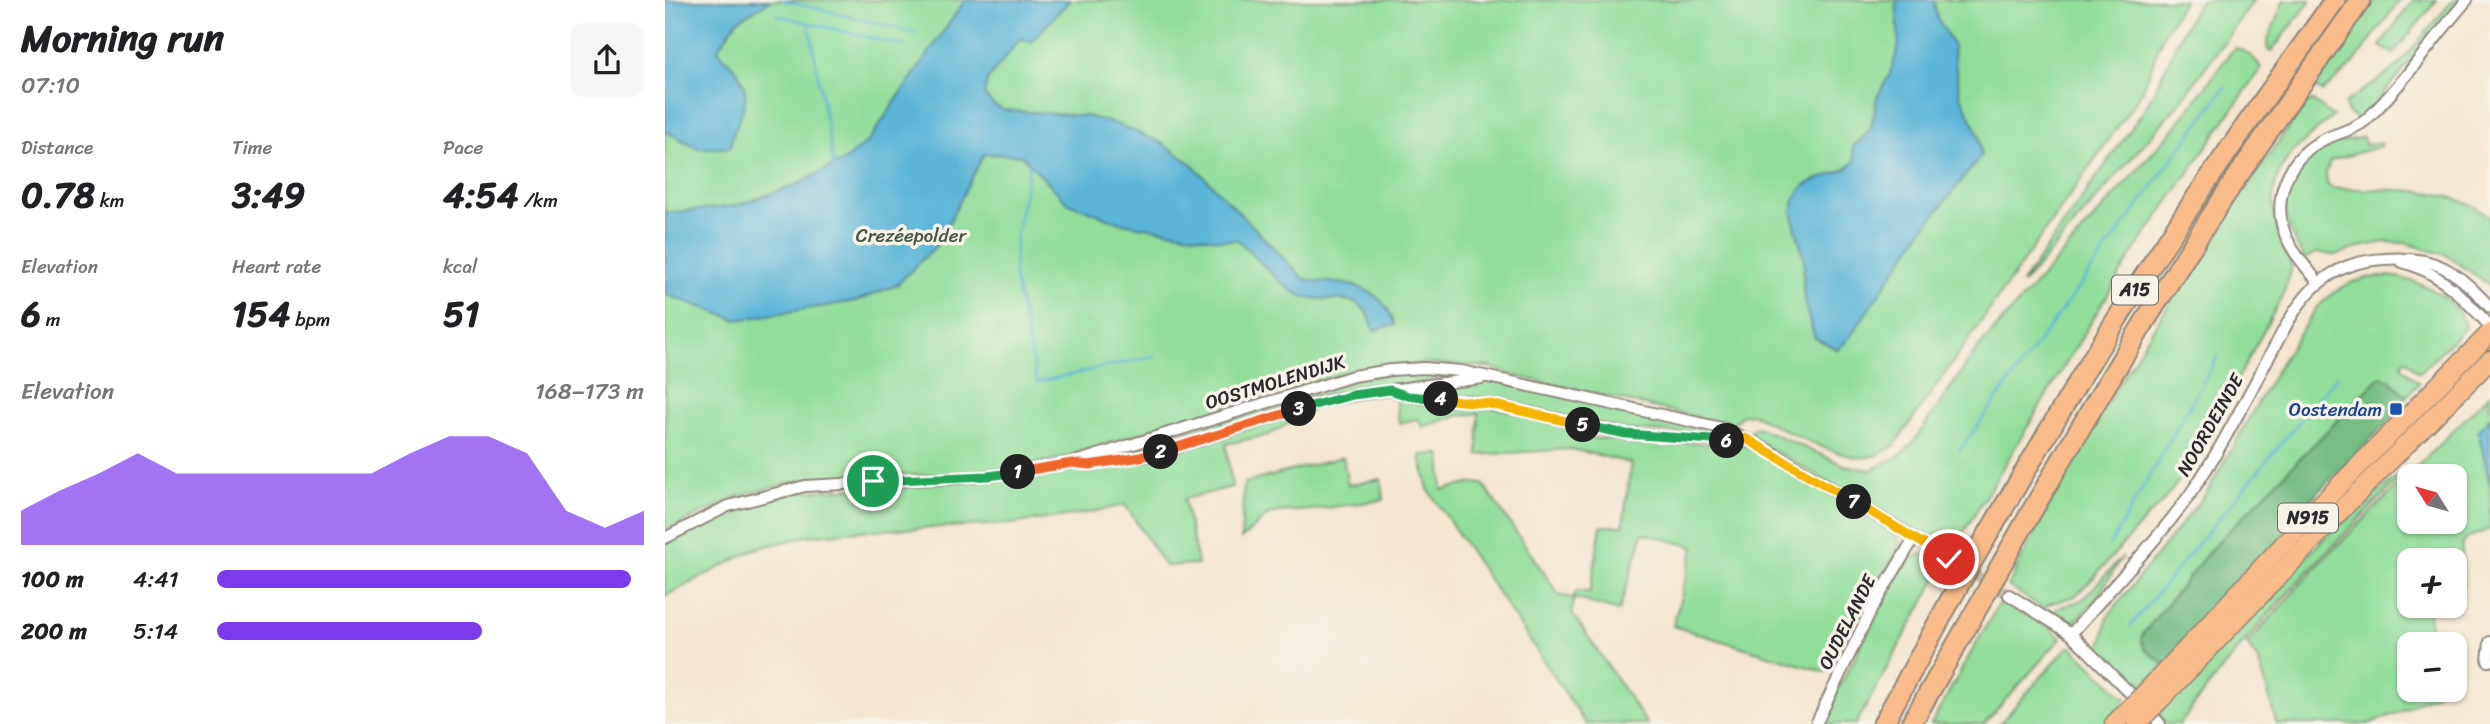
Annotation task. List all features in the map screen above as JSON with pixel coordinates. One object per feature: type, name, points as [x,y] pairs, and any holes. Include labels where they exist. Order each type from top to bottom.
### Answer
[{"type":"highway","name":"A15","points":[[1883,724],[1977,553],[2135,290],[2236,137],[2335,0]]},
{"type":"highway","name":"A15","points":[[1911,724],[2085,418],[2159,297],[2217,206],[2361,0]]},
{"type":"main road","name":"N915","points":[[2136,711],[2321,504],[2490,333]]},
{"type":"main road","name":"N915","points":[[2136,711],[2490,360]]},
{"type":"street","points":[[2319,283],[2292,248],[2282,223],[2282,190],[2288,173],[2309,148],[2365,121],[2467,0]]},
{"type":"street","name":"NOORDEINDE","points":[[2071,634],[2191,492],[2295,309],[2319,283],[2353,264],[2413,257],[2446,268],[2490,307]]},
{"type":"street","name":"NOORDEINDE","points":[[2390,258],[2416,265],[2450,286],[2490,326]]},
{"type":"street","name":"OOSTMOLENDIJK","points":[[665,538],[728,506],[804,486],[988,476],[1072,463],[1308,388],[1353,376],[1424,368],[1494,376],[1726,429],[1949,559]]},
{"type":"street","name":"OOSTMOLENDIJK","points":[[1072,463],[1089,465],[1135,458],[1318,403],[1494,376]]},
{"type":"street","name":"OOSTMOLENDIJK","points":[[1390,390],[1408,396],[1490,404],[1626,434],[1726,442],[1738,442],[1745,438]]},
{"type":"street","name":"OUDELANDE","points":[[1816,724],[1871,610],[1914,538]]},
{"type":"street","points":[[2009,594],[2071,634],[2136,711]]},
{"type":"street","points":[[2490,642],[2490,661]]},
{"type":"green space","name":"Crezéepolder","points":[[665,0],[2184,0],[2163,35],[2142,92],[1894,446],[1876,455],[1857,457],[1827,449],[1752,414],[1742,415],[1734,423],[1728,424],[1516,376],[1490,367],[1422,363],[1352,371],[1063,458],[1018,468],[972,473],[823,478],[792,482],[739,496],[665,531]]},
{"type":"green space","points":[[2201,0],[2254,0],[2181,101],[2023,284],[2142,113],[2184,27]]},
{"type":"green space","points":[[2284,0],[2311,0],[2271,52],[2267,43]]},
{"type":"green space","points":[[2374,0],[2400,0],[2353,64],[2322,92],[2315,87]]},
{"type":"green space","points":[[2413,0],[2437,0],[2393,54],[2380,46]]},
{"type":"green space","points":[[2453,0],[2461,0],[2368,112],[2358,119],[2347,113],[2345,103],[2398,66]]},
{"type":"green space","points":[[2234,48],[2249,55],[2261,68],[2133,253],[1951,553],[1754,439],[1752,429],[1758,427],[1844,465],[1871,470],[1901,455],[1914,441],[1978,348],[2173,130]]},
{"type":"green space","points":[[2313,101],[2333,116],[2292,153],[2276,181],[2276,223],[2292,267],[2282,297],[2191,465],[2161,504],[2087,585],[2075,596],[2049,604],[2044,609],[2008,586],[2040,522],[2147,338],[2306,102]]},
{"type":"green space","points":[[2363,137],[2365,145],[2380,143],[2381,146],[2330,161],[2326,174],[2327,184],[2332,188],[2434,193],[2472,206],[2490,217],[2490,285],[2446,255],[2405,243],[2385,242],[2336,255],[2315,253],[2305,259],[2289,227],[2285,197],[2289,183],[2296,170],[2308,158],[2330,146]]},
{"type":"green space","points":[[2389,276],[2412,281],[2446,299],[2455,307],[2465,328],[2419,373],[2406,360],[2402,364],[2419,383],[2407,396],[2389,380],[2381,377],[2212,548],[2143,634],[2145,649],[2165,665],[2136,690],[2096,651],[2102,643],[2108,616],[2207,492],[2280,364],[2316,308],[2350,283]]},
{"type":"green space","points":[[1435,372],[1464,374],[1373,393],[1191,440],[1099,459],[1354,379]]},
{"type":"green space","points":[[2381,376],[2407,396],[2393,410],[2396,414],[2298,512],[2282,540],[2165,665],[2145,649],[2141,640],[2143,634],[2212,548]]},
{"type":"green space","points":[[1490,379],[1729,435],[1625,430],[1478,397],[1406,391]]},
{"type":"green space","points":[[2490,394],[2490,418],[2478,430],[2490,485],[2490,529],[2469,537],[2462,544],[2462,548],[2397,548],[2397,618],[2430,618],[2430,632],[2397,632],[2397,702],[2418,702],[2368,724],[2277,724],[2259,662],[2247,644],[2317,566],[2397,486],[2397,534],[2467,534],[2467,464],[2420,464]]},
{"type":"green space","points":[[1395,397],[1483,405],[1560,423],[1586,438],[1749,447],[1881,524],[1896,536],[1899,547],[1825,672],[1673,626],[1694,547],[1643,533],[1619,611],[1574,598],[1572,613],[1647,724],[1586,724],[1428,489],[1420,455],[1441,454],[1442,490],[1473,483],[1483,484],[1559,595],[1573,598],[1576,591],[1590,592],[1601,526],[1623,526],[1631,463],[1571,449],[1478,455],[1479,413],[1457,416],[1422,427],[1418,419],[1399,423]]},
{"type":"green space","points":[[1321,405],[1268,435],[1226,444],[1232,487],[1184,499],[1198,564],[1165,566],[1125,505],[1010,524],[807,536],[755,549],[665,596],[665,542],[723,513],[794,492],[1012,478],[1157,457]]},
{"type":"green space","points":[[1343,457],[1348,485],[1381,479],[1384,500],[1278,512],[1268,515],[1241,539],[1244,483]]},
{"type":"green space","points":[[2397,476],[2397,481],[2257,627],[2180,724],[2166,724],[2157,713],[2324,538]]},
{"type":"green space","points":[[1921,554],[1945,563],[1856,724],[1820,724],[1896,577],[1910,558]]},
{"type":"green space","points":[[2123,556],[2094,602],[2075,621],[2060,621],[2052,614],[2058,608],[2082,600]]},
{"type":"green space","points":[[2003,596],[2041,620],[2061,638],[1984,724],[1931,724]]},
{"type":"green space","points":[[2068,647],[2072,647],[2126,699],[2109,724],[1999,724]]},
{"type":"water","points":[[665,0],[771,0],[737,21],[718,49],[734,67],[744,85],[745,103],[730,148],[697,148],[665,131]]},
{"type":"water","points":[[965,0],[1070,0],[1031,42],[1021,38],[988,79],[984,94],[992,104],[1003,110],[1086,116],[1116,124],[1158,141],[1191,163],[1303,278],[1362,288],[1385,305],[1395,325],[1374,330],[1368,315],[1351,301],[1317,299],[1294,292],[1238,240],[1222,240],[1121,223],[1068,203],[1021,155],[984,154],[938,244],[897,285],[857,301],[737,320],[665,294],[665,213],[735,206],[796,185],[845,160],[869,140]]},
{"type":"water","points":[[1896,0],[1934,0],[1937,17],[1952,43],[1960,94],[1979,135],[1981,156],[1922,231],[1850,337],[1838,350],[1815,338],[1810,324],[1804,295],[1803,254],[1793,204],[1803,187],[1844,170],[1855,161],[1853,147],[1871,129],[1877,97],[1889,76],[1899,46]]},
{"type":"water","points":[[2490,418],[2490,485],[2478,430]]},
{"type":"waterway","points":[[783,0],[916,33]]},
{"type":"waterway","points":[[776,15],[905,46]]},
{"type":"waterway","points":[[809,24],[834,166]]},
{"type":"waterway","points":[[1959,451],[2225,87]]},
{"type":"waterway","points":[[1030,163],[1016,237],[1014,274],[1037,382],[1155,356]]},
{"type":"waterway","points":[[2110,545],[2218,356]]},
{"type":"waterway","points":[[2131,625],[2337,376]]},
{"type":"tunnel","points":[[1949,559],[2009,595]]},
{"type":"place","name":"Oostendam","points":[[2396,409]]},
{"type":"route","points":[[873,481],[988,476],[1072,463],[1089,465],[1135,458],[1318,403],[1390,390],[1408,396],[1490,404],[1626,434],[1738,442],[1745,438],[1949,559]]}]
